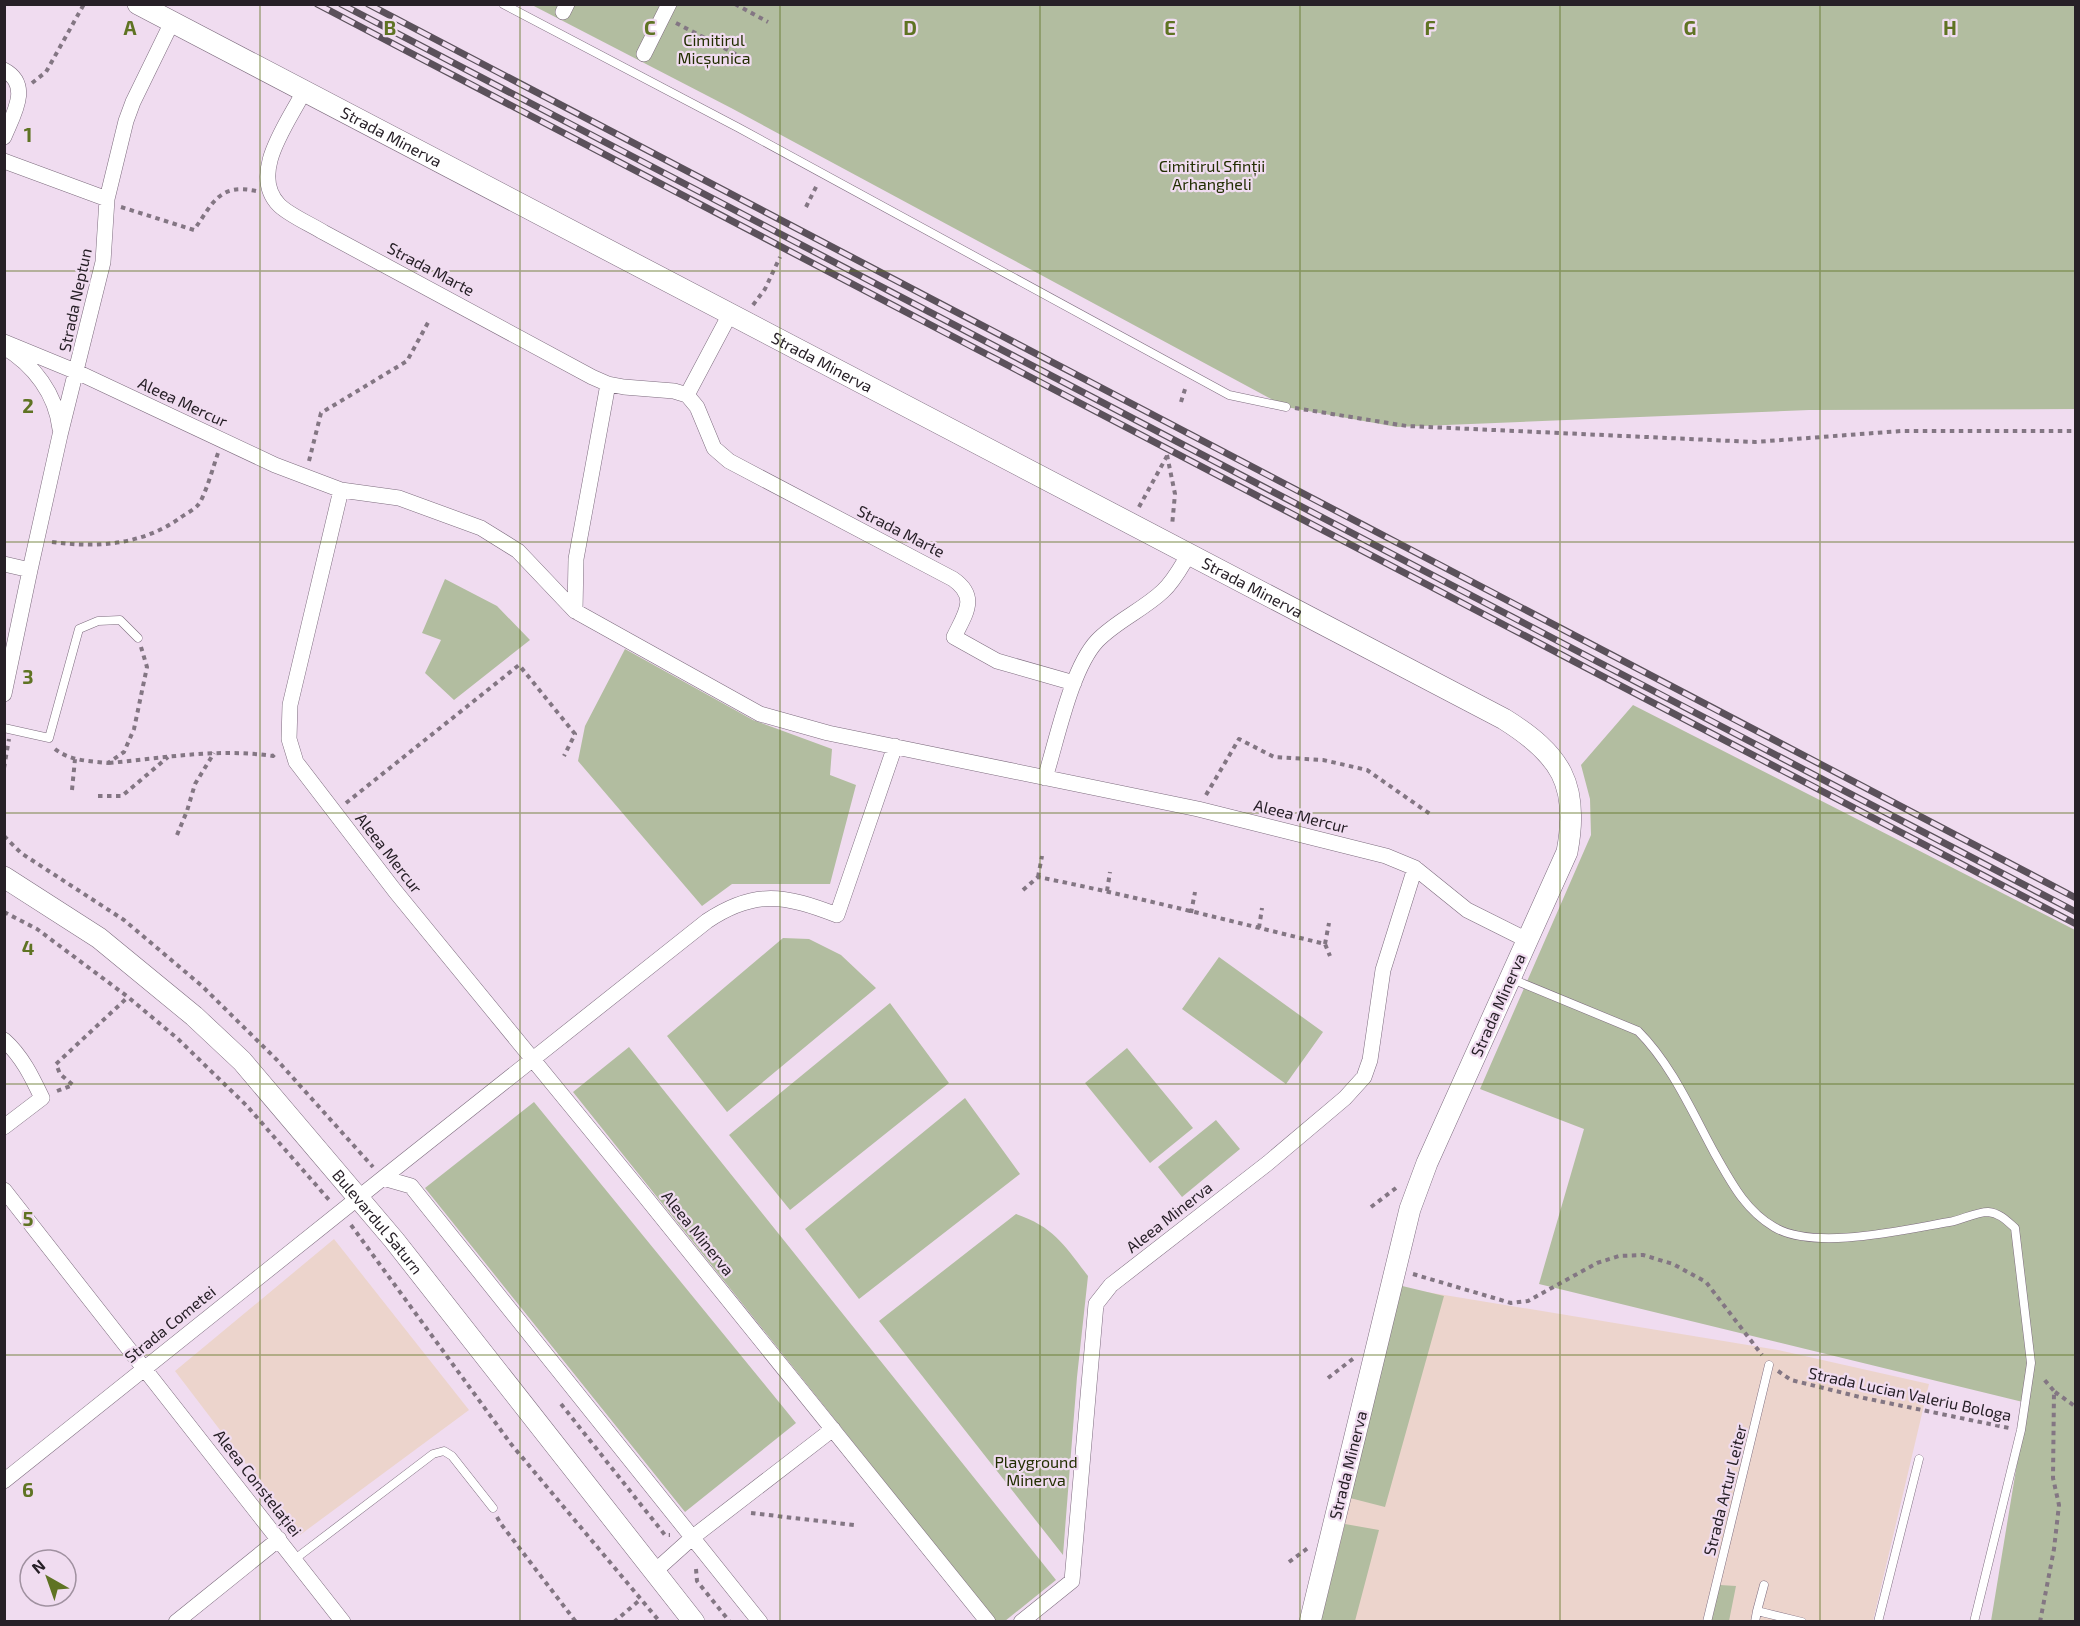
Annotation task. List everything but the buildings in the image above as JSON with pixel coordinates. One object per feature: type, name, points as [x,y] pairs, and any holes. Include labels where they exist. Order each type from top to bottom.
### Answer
[{"type":"street","name":"Strada Minerva","points":[[138,4],[1504,719],[1526,733],[1546,750],[1568,786],[1572,828],[1567,852],[1427,1163],[1410,1209],[1310,1622]]},
{"type":"street","points":[[644,54],[666,10]]},
{"type":"street","name":"Strada Neptun","points":[[4,694],[60,435],[78,372],[103,262],[107,199],[126,121],[172,22]]},
{"type":"street","points":[[4,70],[16,79],[20,94],[4,137]]},
{"type":"street","points":[[271,194],[267,177],[272,153],[304,92]]},
{"type":"street","points":[[4,161],[107,199]]},
{"type":"street","name":"Strada Marte","points":[[271,194],[280,206],[323,232],[592,377],[608,384],[674,391],[687,395],[697,407],[714,448],[729,461],[963,586],[969,596],[968,605],[954,637],[997,661],[1074,683]]},
{"type":"street","points":[[687,395],[736,317]]},
{"type":"street","name":"Strada Neptun","points":[[4,342],[78,372]]},
{"type":"street","name":"Strada Neptun","points":[[4,347],[29,367],[48,391],[59,419],[60,435]]},
{"type":"street","name":"Aleea Mercur","points":[[78,372],[242,450],[341,490],[399,498],[481,528],[519,551],[575,611],[760,714],[828,733],[1198,809],[1386,856],[1415,868],[1467,910],[1527,940]]},
{"type":"street","points":[[575,611],[576,559],[608,384]]},
{"type":"street","name":"Aleea Mercur","points":[[341,490],[290,705],[289,739],[296,762],[395,891],[534,1059]]},
{"type":"street","points":[[1045,778],[1074,683],[1084,660],[1096,642],[1161,593],[1173,580],[1180,549]]},
{"type":"street","points":[[4,564],[30,570]]},
{"type":"street","points":[[534,1059],[707,921],[727,909],[742,902],[761,898],[812,905],[837,915],[895,746]]},
{"type":"street","name":"Aleea Minerva","points":[[1021,1622],[1072,1581],[1096,1304],[1111,1285],[1268,1163],[1345,1098],[1364,1077],[1370,1060],[1383,970],[1415,868]]},
{"type":"street","name":"Bulevardul Saturn","points":[[4,877],[99,938],[194,1016],[242,1061],[359,1197],[694,1622]]},
{"type":"street","points":[[4,1040],[14,1048],[29,1071],[42,1098],[4,1127]]},
{"type":"street","name":"Aleea Minerva","points":[[534,1059],[988,1622]]},
{"type":"street","name":"Strada Cometei","points":[[6,1478],[534,1059]]},
{"type":"street","points":[[382,1178],[411,1186],[760,1622]]},
{"type":"street","name":"Aleea Constelației","points":[[4,1190],[343,1622]]},
{"type":"street","points":[[654,1572],[693,1537],[833,1430]]},
{"type":"street","points":[[176,1622],[279,1539]]},
{"type":"lane","points":[[503,4],[822,173],[1229,395],[1286,407]]},
{"type":"lane","points":[[7,729],[49,738],[79,629],[98,621],[120,620],[138,638]]},
{"type":"lane","points":[[1510,978],[1638,1031],[1651,1044],[1669,1069],[1734,1187],[1752,1212],[1781,1230],[1809,1238],[1841,1239],[1951,1222],[1987,1212],[2004,1217],[2015,1228],[2031,1363],[2021,1430],[1974,1622]]},
{"type":"lane","name":"Strada Artur Leiter","points":[[1707,1622],[1770,1365]]},
{"type":"lane","points":[[295,1559],[433,1454],[444,1451],[452,1456],[493,1508]]},
{"type":"lane","points":[[1878,1622],[1919,1459]]},
{"type":"lane","points":[[1755,1622],[1764,1585]]},
{"type":"lane","points":[[1757,1611],[1802,1622]]},
{"type":"path","points":[[20,94],[46,72],[84,4]]},
{"type":"path","points":[[735,4],[768,22]]},
{"type":"path","points":[[666,10],[749,61]]},
{"type":"path","points":[[806,207],[822,173]]},
{"type":"path","points":[[107,199],[121,207],[194,230],[217,198],[231,189],[240,187],[271,194]]},
{"type":"path","points":[[736,317],[765,289],[780,257]]},
{"type":"path","points":[[305,476],[321,413],[407,361],[430,319]]},
{"type":"path","points":[[1286,407],[1407,426],[1755,442],[1901,431],[2076,431]]},
{"type":"path","points":[[37,540],[81,546],[115,543],[148,536],[172,524],[199,504],[223,440]]},
{"type":"path","points":[[1131,524],[1167,455],[1175,494],[1180,549]]},
{"type":"path","points":[[108,763],[124,752],[134,729],[147,667],[138,638]]},
{"type":"path","points":[[334,813],[519,665],[575,734],[564,756]]},
{"type":"path","points":[[4,768],[7,729]]},
{"type":"path","points":[[49,738],[52,746],[62,754],[75,759],[108,763],[214,752],[273,756],[289,739]]},
{"type":"path","points":[[1198,809],[1239,739],[1275,757],[1323,760],[1367,770],[1430,814]]},
{"type":"path","points":[[177,835],[188,811],[195,784],[214,752]]},
{"type":"path","points":[[98,796],[122,796],[169,757]]},
{"type":"path","points":[[72,790],[75,759]]},
{"type":"path","points":[[1023,890],[1038,877],[1042,856]]},
{"type":"path","points":[[1107,891],[1110,872]]},
{"type":"path","points":[[1038,877],[1107,891],[1326,944]]},
{"type":"path","points":[[1191,913],[1195,892]]},
{"type":"path","points":[[1259,928],[1262,908]]},
{"type":"path","points":[[4,912],[38,929],[128,997],[178,1039],[247,1106],[374,1254],[512,1444],[660,1622]]},
{"type":"path","points":[[1329,923],[1326,944],[1330,956]]},
{"type":"path","points":[[42,1098],[73,1085],[60,1074],[56,1064],[128,997]]},
{"type":"path","points":[[1371,1207],[1403,1182]]},
{"type":"path","name":"Strada Lucian Valeriu Bologa","points":[[1394,1269],[1511,1303],[1528,1301],[1597,1263],[1619,1256],[1643,1255],[1673,1264],[1706,1282],[1770,1365],[1791,1380],[1864,1398],[2021,1430]]},
{"type":"path","points":[[2031,1363],[2054,1391],[2076,1407]]},
{"type":"path","points":[[2040,1622],[2054,1549],[2059,1505],[2053,1478],[2054,1391]]},
{"type":"path","points":[[493,1508],[501,1524],[576,1622]]},
{"type":"path","points":[[729,1511],[854,1524]]},
{"type":"path","points":[[614,1622],[641,1599]]},
{"type":"shaded area","points":[[334,1239],[469,1410],[300,1535],[175,1371]]},
{"type":"shaded area","points":[[1402,1288],[1778,1350],[1929,1384],[1873,1621],[1310,1622]]},
{"type":"green space","points":[[532,5],[2075,5],[2075,409],[1809,410],[1397,427],[1286,407],[733,109]]},
{"type":"green space","points":[[445,579],[497,606],[530,640],[454,700],[425,673],[441,640],[422,633]]},
{"type":"green space","points":[[625,649],[753,720],[832,749],[830,775],[856,785],[830,884],[732,884],[702,906],[578,761],[585,726]]},
{"type":"green space","points":[[1633,705],[2075,930],[2075,1621],[1991,1621],[2027,1403],[1539,1284],[1584,1129],[1480,1089],[1591,835],[1590,799],[1581,765]]},
{"type":"green space","points":[[783,938],[809,939],[841,955],[876,988],[727,1112],[667,1036]]},
{"type":"green space","points":[[1219,957],[1323,1032],[1286,1084],[1182,1009]]},
{"type":"green space","points":[[890,1003],[949,1083],[790,1210],[729,1135]]},
{"type":"green space","points":[[629,1047],[1056,1580],[1005,1621],[996,1621],[573,1092]]},
{"type":"green space","points":[[1127,1048],[1193,1128],[1150,1163],[1085,1083]]},
{"type":"green space","points":[[965,1098],[1020,1174],[859,1299],[805,1229]]},
{"type":"green space","points":[[534,1102],[796,1423],[685,1512],[425,1188]]},
{"type":"green space","points":[[1216,1120],[1240,1149],[1182,1197],[1158,1167]]},
{"type":"green space","name":"Playground Minerva","points":[[1016,1214],[1049,1231],[1088,1276],[1077,1377],[1063,1555],[879,1321]]},
{"type":"green space","points":[[1398,1285],[1444,1296],[1385,1507],[1350,1498]]},
{"type":"green space","points":[[1345,1524],[1379,1530],[1355,1621],[1321,1621]]},
{"type":"green space","points":[[1720,1585],[1736,1586],[1729,1621],[1711,1622]]},
{"type":"railway","points":[[317,4],[2076,924]]},
{"type":"railway","points":[[341,4],[2076,912]]},
{"type":"railway","points":[[368,4],[2076,898]]},
{"type":"park label","name":"Cimitirul Micșunica","points":[[714,49]]},
{"type":"park label","name":"Cimitirul Sfinții Arhangheli","points":[[1212,175]]}]
